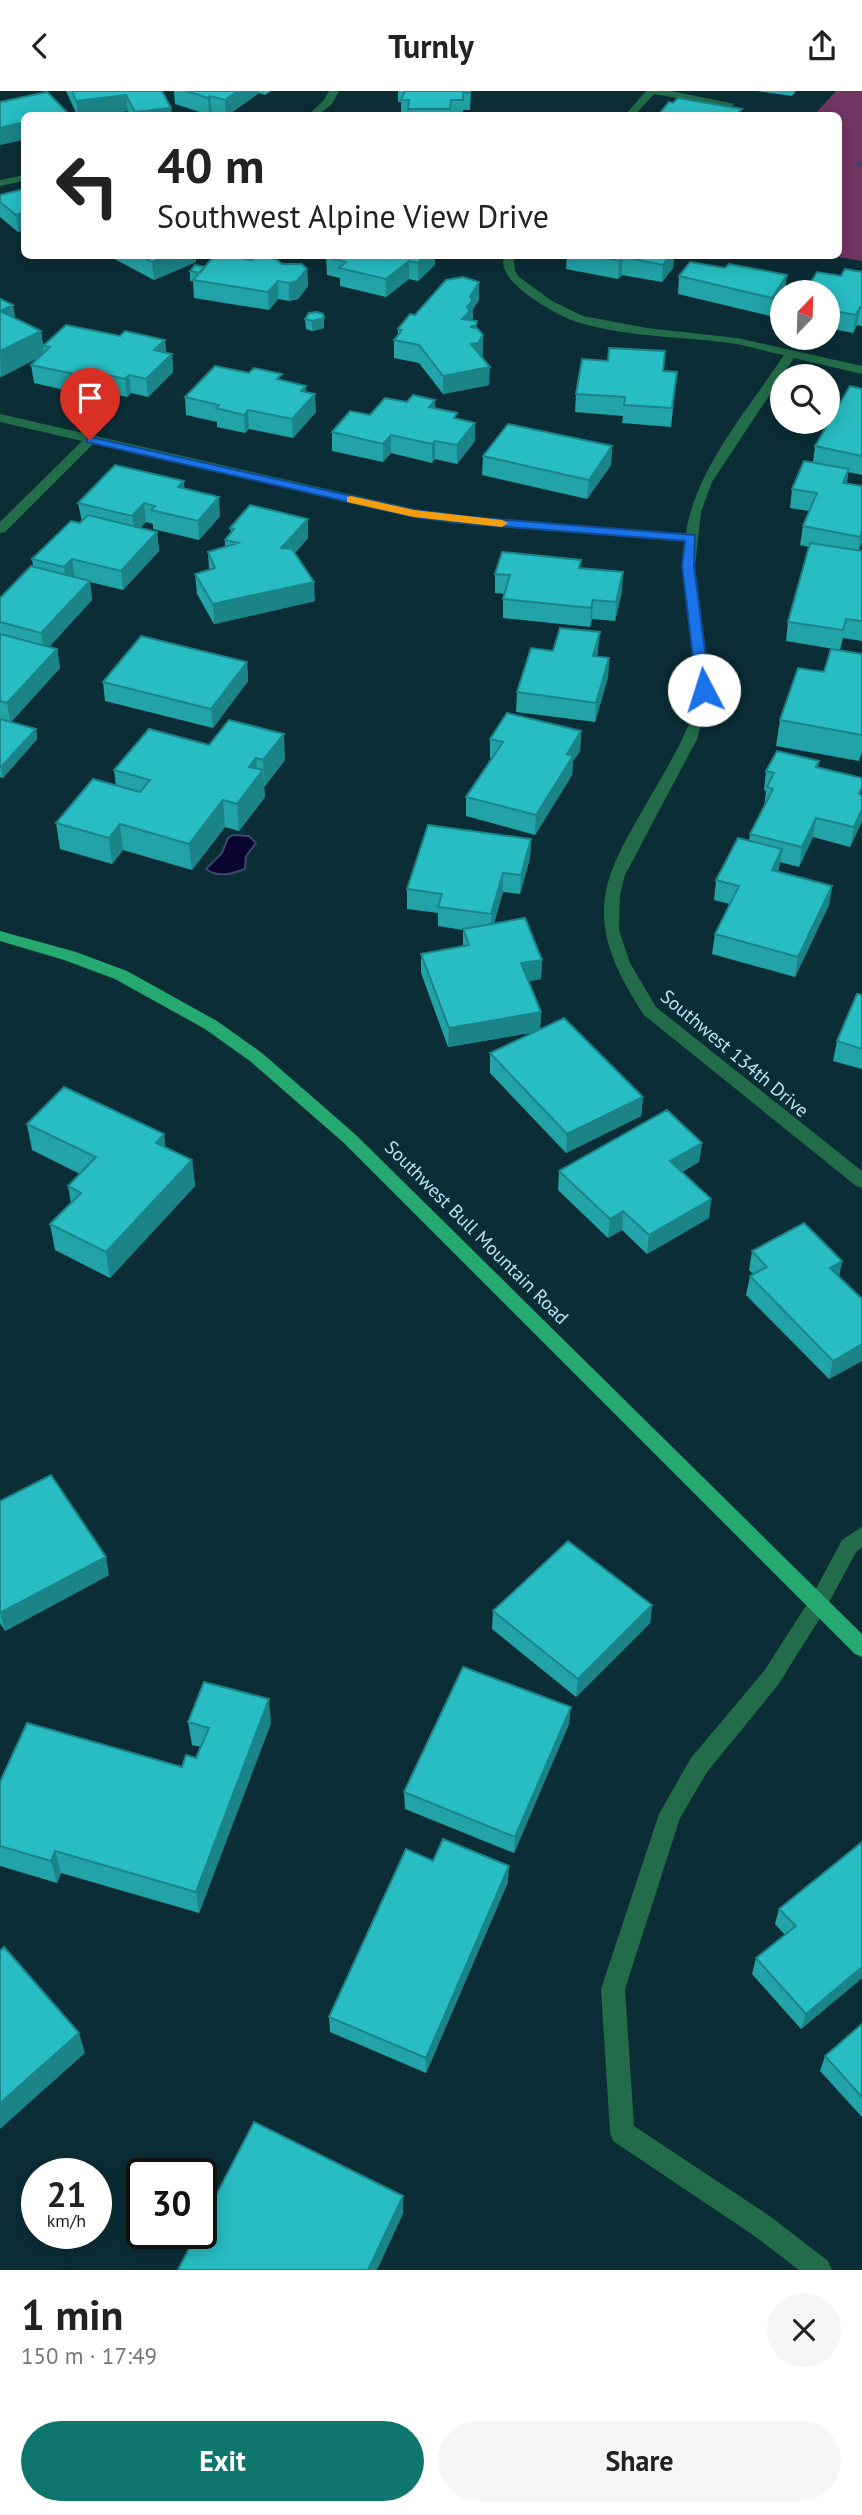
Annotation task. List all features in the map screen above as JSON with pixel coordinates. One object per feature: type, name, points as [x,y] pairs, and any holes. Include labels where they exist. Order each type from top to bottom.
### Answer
[{"type":"main road","name":"Southwest Bull Mountain Road","points":[[0,936],[70,956],[121,975],[211,1025],[256,1057],[350,1139],[862,1648]]},
{"type":"street","points":[[316,112],[328,102],[334,91]]},
{"type":"street","points":[[633,112],[652,91],[730,104]]},
{"type":"street","points":[[0,183],[21,179]]},
{"type":"street","points":[[509,259],[509,271],[515,279],[548,303],[580,319],[647,331],[737,341],[862,370]]},
{"type":"street","name":"Southwest 134th Drive","points":[[791,353],[706,482],[695,512],[688,566],[704,690],[690,739],[610,894],[613,942],[627,978],[650,1011],[862,1181]]},
{"type":"street","points":[[0,418],[414,513],[452,519],[691,538]]},
{"type":"street","points":[[0,529],[90,440]]},
{"type":"street","points":[[819,2270],[762,2226],[622,2132],[613,1989],[670,1814],[698,1765],[771,1678],[818,1604],[849,1546],[862,1535]]},
{"type":"shaded area","points":[[836,91],[862,91],[862,261],[842,258],[842,112],[817,112]]},
{"type":"shaded area","points":[[233,835],[249,836],[256,843],[246,856],[245,869],[220,874],[206,869],[222,853],[228,838]]},
{"type":"building","points":[[72,91],[162,91],[171,108],[135,112],[126,95],[76,101]]},
{"type":"building","points":[[186,91],[238,91],[225,100]]},
{"type":"building","points":[[405,91],[470,93],[463,93],[463,100],[451,100],[450,109],[408,109],[409,100],[401,100]]},
{"type":"building","points":[[47,92],[67,112],[21,112],[21,123],[0,128],[0,102]]},
{"type":"building","points":[[678,98],[742,109],[739,112],[661,112],[669,102],[673,103]]},
{"type":"building","points":[[21,190],[21,213],[16,215],[0,202],[0,195]]},
{"type":"building","points":[[211,259],[276,259],[282,264],[302,264],[307,269],[297,281],[278,281],[268,292],[193,280]]},
{"type":"building","points":[[334,259],[422,259],[418,263],[409,261],[386,279],[339,268],[346,262]]},
{"type":"building","points":[[633,259],[667,259],[663,265]]},
{"type":"building","points":[[690,262],[725,268],[729,264],[787,275],[784,280],[770,280],[770,298],[679,276]]},
{"type":"building","points":[[195,265],[205,267],[200,273],[190,271]]},
{"type":"building","points":[[845,269],[862,272],[862,308],[860,307],[856,315],[840,312],[840,280],[812,280],[817,272],[841,276]]},
{"type":"building","points":[[463,277],[479,282],[470,297],[473,300],[467,307],[470,311],[462,319],[477,321],[476,325],[470,327],[477,328],[483,335],[478,343],[471,344],[490,367],[443,376],[419,345],[394,340],[402,330],[398,329],[410,314],[415,315],[446,280]]},
{"type":"building","points":[[0,299],[13,305],[0,311]]},
{"type":"building","points":[[0,311],[41,331],[0,351]]},
{"type":"building","points":[[309,313],[323,314],[324,318],[312,321],[305,319]]},
{"type":"building","points":[[66,325],[120,336],[125,331],[165,340],[154,350],[172,354],[146,379],[129,375],[125,379],[99,373],[93,378],[31,365],[50,347],[43,346]]},
{"type":"building","points":[[609,348],[665,351],[663,371],[677,372],[672,408],[624,405],[625,397],[576,394],[582,359],[608,361]]},
{"type":"building","points":[[215,366],[249,373],[254,368],[282,374],[277,379],[306,386],[301,391],[315,394],[292,419],[248,410],[244,415],[216,408],[219,405],[185,397]]},
{"type":"building","points":[[850,386],[862,389],[862,456],[815,446],[822,434],[840,434],[840,403]]},
{"type":"building","points":[[413,395],[435,400],[429,407],[457,413],[454,418],[475,423],[457,445],[435,441],[432,444],[391,435],[383,444],[332,432],[350,411],[370,415],[385,398],[407,402]]},
{"type":"building","points":[[508,424],[612,446],[589,480],[483,456]]},
{"type":"building","points":[[804,461],[849,469],[843,483],[862,486],[860,537],[803,526],[817,493],[792,489]]},
{"type":"building","points":[[115,465],[184,481],[178,487],[219,497],[198,521],[151,510],[155,506],[144,503],[132,516],[78,503]]},
{"type":"building","points":[[250,505],[308,519],[281,548],[292,549],[314,582],[213,604],[195,574],[215,568],[208,552],[238,543],[225,540],[234,529],[230,528]]},
{"type":"building","points":[[88,515],[157,532],[121,571],[72,559],[64,567],[32,559],[71,521],[80,523]]},
{"type":"building","points":[[810,543],[862,551],[862,621],[846,619],[843,630],[788,622]]},
{"type":"building","points":[[502,552],[581,560],[579,568],[623,572],[616,602],[593,600],[591,608],[503,599],[510,575],[495,574]]},
{"type":"building","points":[[31,566],[90,581],[41,633],[0,622],[0,597]]},
{"type":"building","points":[[560,628],[600,632],[593,656],[609,658],[596,703],[517,692],[531,648],[553,651]]},
{"type":"building","points":[[0,634],[57,649],[7,703],[0,701]]},
{"type":"building","points":[[141,636],[247,662],[211,709],[103,682]]},
{"type":"building","points":[[831,649],[862,654],[862,735],[780,720],[798,668],[824,672]]},
{"type":"building","points":[[507,713],[581,731],[567,754],[573,756],[536,815],[466,797],[503,742],[490,739]]},
{"type":"building","points":[[0,719],[36,729],[1,767],[0,767]]},
{"type":"building","points":[[229,720],[284,734],[263,760],[256,758],[249,767],[263,770],[237,804],[223,800],[189,844],[120,824],[109,838],[56,823],[93,779],[140,792],[150,780],[114,770],[149,729],[209,745]]},
{"type":"building","points":[[777,751],[819,761],[816,767],[862,778],[859,794],[862,795],[862,809],[854,827],[816,818],[802,847],[750,834],[773,789],[767,787],[774,773],[766,771]]},
{"type":"building","points":[[428,825],[531,839],[521,875],[503,873],[491,914],[438,907],[442,894],[407,889]]},
{"type":"building","points":[[738,838],[782,849],[772,870],[832,886],[798,957],[715,934],[739,886],[716,880]]},
{"type":"building","points":[[525,918],[542,960],[521,963],[541,1012],[449,1028],[421,954],[469,945],[463,929]]},
{"type":"building","points":[[857,994],[862,995],[862,1049],[837,1041]]},
{"type":"building","points":[[564,1018],[643,1097],[567,1134],[490,1053]]},
{"type":"building","points":[[64,1087],[164,1134],[156,1143],[192,1160],[106,1252],[50,1224],[81,1193],[68,1186],[96,1157],[27,1124]]},
{"type":"building","points":[[667,1110],[702,1143],[670,1161],[711,1199],[649,1235],[623,1211],[610,1219],[559,1171]]},
{"type":"building","points":[[804,1223],[842,1261],[830,1268],[862,1299],[862,1344],[833,1361],[750,1276],[767,1267],[752,1251]]},
{"type":"building","points":[[51,1475],[106,1557],[0,1613],[0,1501]]},
{"type":"building","points":[[568,1541],[652,1605],[578,1679],[493,1611]]},
{"type":"building","points":[[463,1667],[571,1707],[515,1837],[404,1792]]},
{"type":"building","points":[[204,1682],[269,1699],[196,1892],[55,1851],[51,1861],[0,1846],[0,1782],[27,1723],[182,1767],[186,1755],[196,1758],[209,1728],[188,1722]]},
{"type":"building","points":[[443,1839],[509,1866],[426,2058],[329,2017],[406,1849],[433,1861]]},
{"type":"building","points":[[862,1842],[862,1967],[806,2014],[756,1958],[796,1926],[779,1909]]},
{"type":"building","points":[[4,1947],[79,2033],[0,2103],[0,1951]]},
{"type":"building","points":[[862,2024],[862,2097],[825,2056]]},
{"type":"building","points":[[254,2122],[403,2196],[368,2270],[178,2270],[189,2249],[217,2249],[217,2193]]},
{"type":"slow traffic","points":[[351,499],[414,513],[502,523]]},
{"type":"route","points":[[90,440],[414,513],[471,521],[691,538],[688,566],[704,690]]}]
